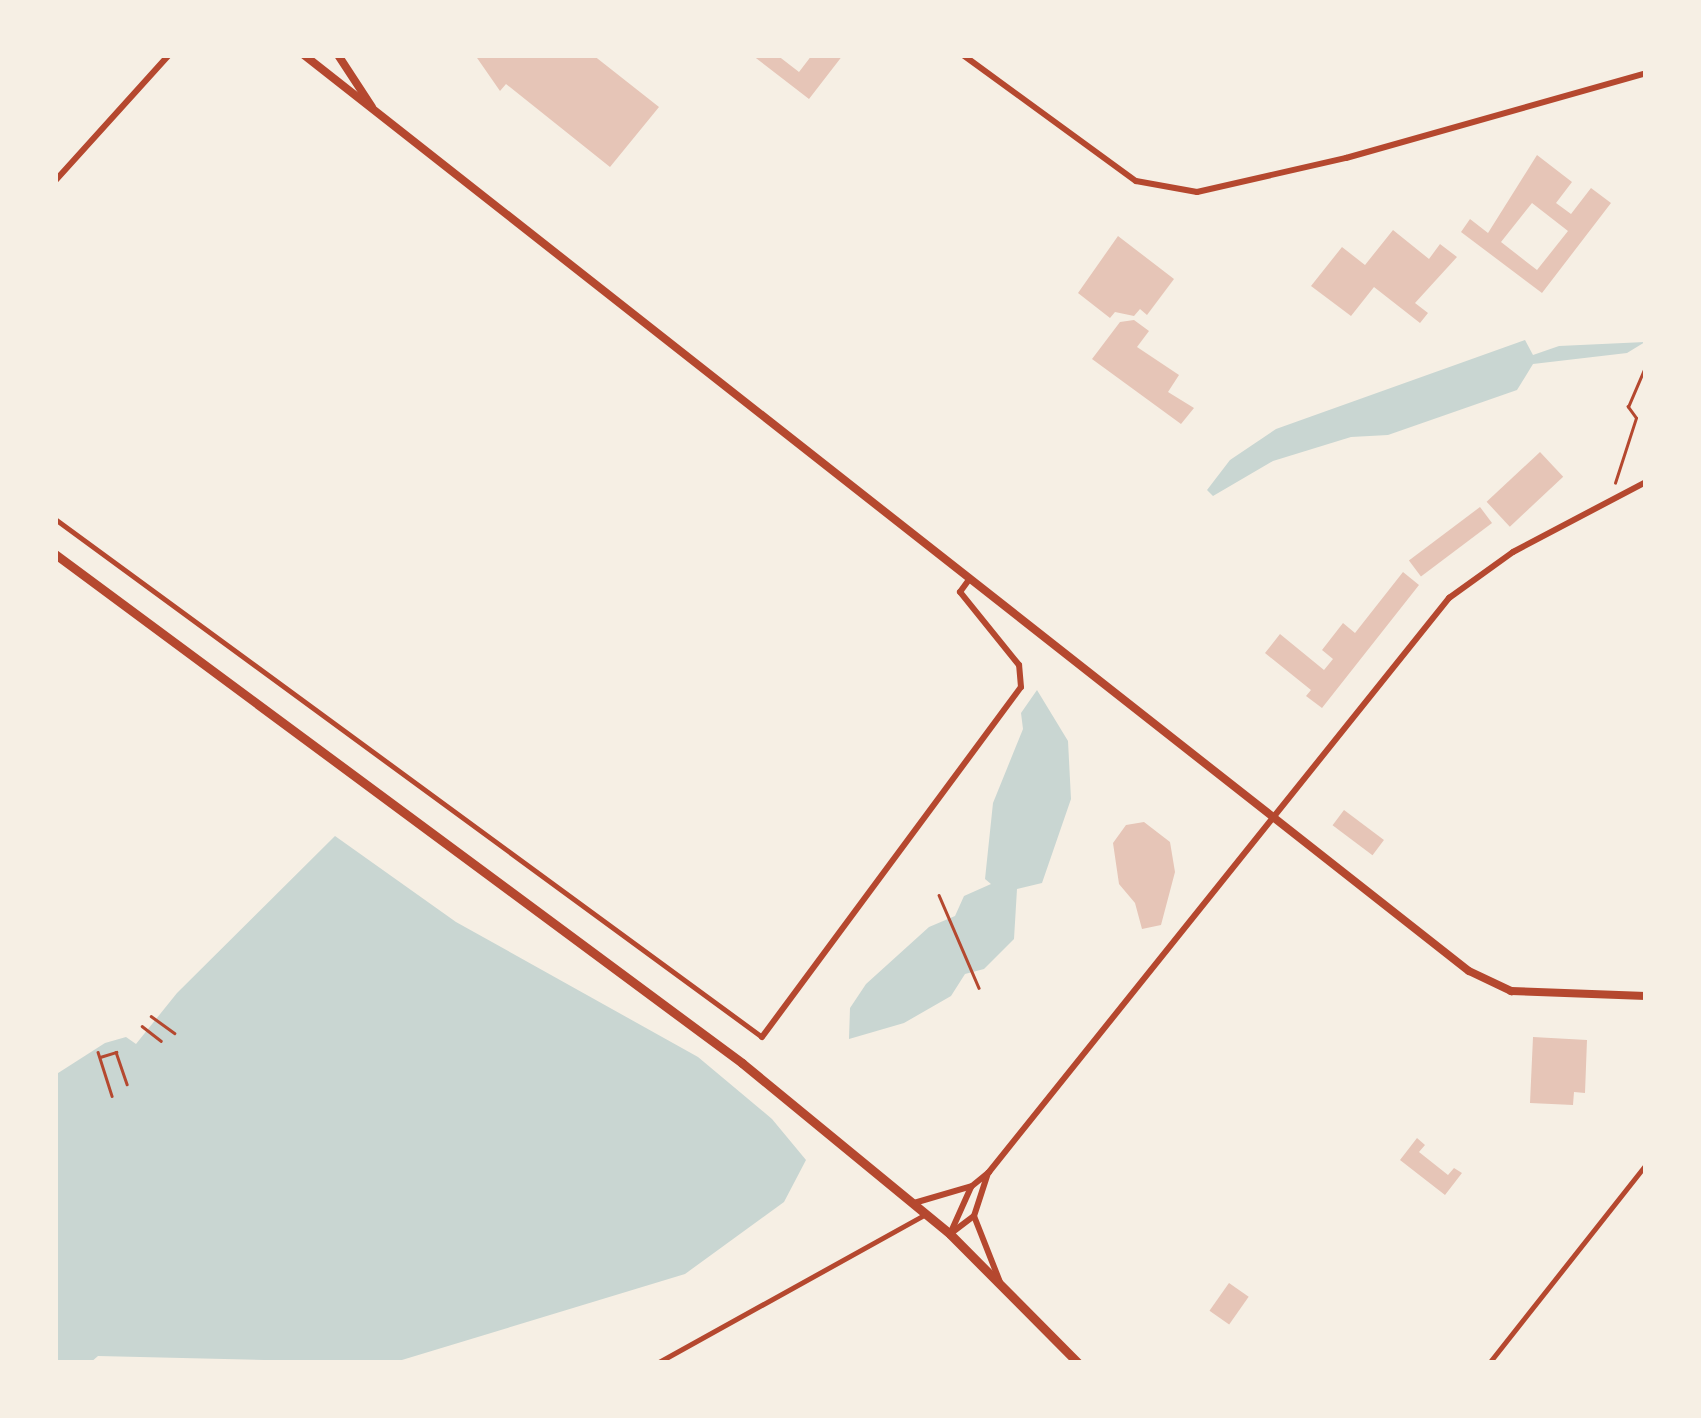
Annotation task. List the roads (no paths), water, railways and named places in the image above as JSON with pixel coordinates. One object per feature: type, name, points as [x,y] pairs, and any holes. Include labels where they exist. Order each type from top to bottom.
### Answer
[{"type":"main road","points":[[304,55],[1487,983],[1511,991],[1646,996]]},
{"type":"main road","points":[[338,55],[378,115]]},
{"type":"main road","points":[[55,554],[611,962],[914,1203],[1078,1363]]},
{"type":"street","points":[[962,55],[1097,156],[1153,187],[1222,190],[1646,73]]},
{"type":"street","points":[[55,180],[168,57]]},
{"type":"street","points":[[950,1234],[972,1186],[988,1172],[1449,598],[1512,552],[1646,482]]},
{"type":"street","points":[[55,519],[762,1036],[1021,687],[1018,665],[960,592],[971,577]]},
{"type":"street","points":[[1489,1363],[1646,1164]]},
{"type":"street","points":[[950,1234],[974,1216],[988,1172]]},
{"type":"street","points":[[914,1203],[972,1186]]},
{"type":"street","points":[[657,1363],[926,1214]]},
{"type":"street","points":[[974,1216],[1003,1288]]}]
